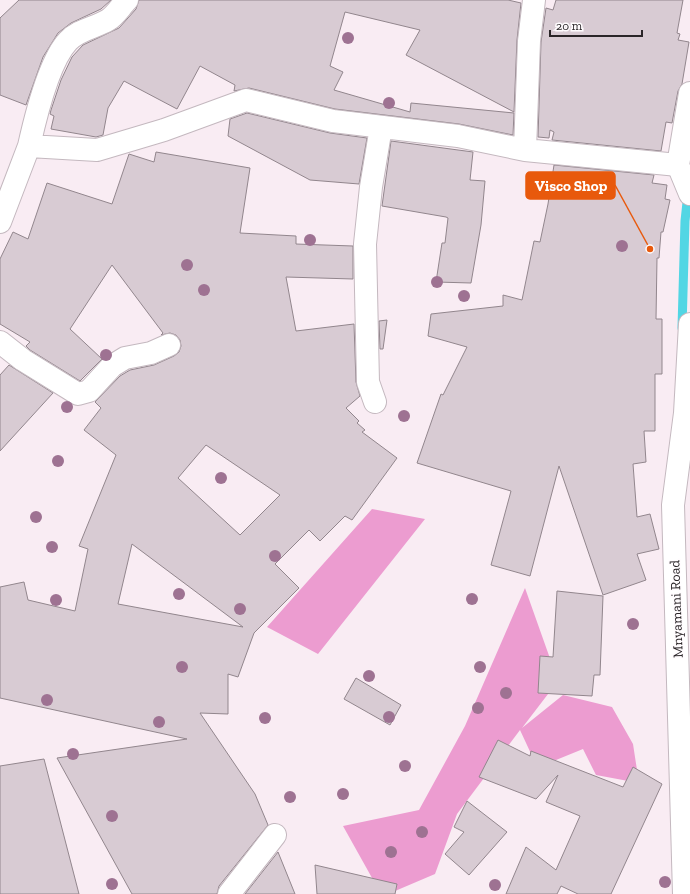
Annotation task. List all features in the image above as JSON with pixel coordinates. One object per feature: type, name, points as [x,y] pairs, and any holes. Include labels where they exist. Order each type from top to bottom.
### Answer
[{"type":"street","points":[[0,222],[29,146],[33,127],[53,66],[60,53],[68,41],[80,32],[110,20],[127,0]]},
{"type":"street","points":[[525,150],[529,41],[534,0]]},
{"type":"street","points":[[690,93],[678,164],[690,194]]},
{"type":"street","points":[[29,146],[97,150],[164,130],[246,100],[333,121],[458,136],[525,150],[678,164]]},
{"type":"street","points":[[375,402],[368,382],[364,244],[371,187],[381,127]]},
{"type":"street","name":"Mnyamani Road","points":[[684,894],[673,505],[684,413],[690,324]]},
{"type":"street","points":[[0,342],[24,360],[78,394],[89,391],[112,366],[125,358],[151,352],[169,345]]},
{"type":"street","points":[[229,894],[275,835]]},
{"type":"shaded area","points":[[372,509],[425,519],[318,654],[267,627]]},
{"type":"shaded area","points":[[525,588],[558,681],[522,728],[563,695],[612,707],[633,744],[639,783],[596,775],[583,749],[556,760],[533,758],[520,730],[457,814],[435,874],[388,894],[381,894],[343,826],[419,810],[465,726]]},
{"type":"building","points":[[19,0],[111,0],[101,9],[71,23],[58,33],[43,57],[26,105],[0,95],[0,18]]},
{"type":"building","points":[[139,0],[508,0],[521,3],[517,40],[514,112],[406,55],[420,30],[345,12],[330,66],[343,72],[334,90],[410,112],[411,103],[514,113],[513,135],[459,124],[335,109],[249,88],[234,91],[235,85],[200,66],[177,109],[124,81],[108,108],[103,135],[96,137],[51,129],[54,116],[50,114],[51,110],[61,80],[72,57],[83,45],[119,28],[136,9]]},
{"type":"building","points":[[556,0],[683,0],[677,33],[680,34],[678,40],[689,42],[682,84],[678,91],[672,123],[666,122],[661,151],[552,140],[554,132],[550,130],[549,138],[538,137],[541,42],[546,8],[553,10]]},
{"type":"building","points":[[247,113],[330,133],[367,138],[359,184],[310,180],[228,136],[230,119]]},
{"type":"building","points":[[391,141],[473,152],[470,180],[485,181],[481,225],[471,283],[436,282],[442,243],[445,243],[448,218],[382,206]]},
{"type":"building","points":[[156,152],[250,168],[240,233],[296,236],[296,244],[353,246],[353,279],[286,277],[296,331],[354,324],[356,382],[360,396],[346,408],[359,421],[357,423],[365,430],[362,432],[397,458],[352,520],[345,516],[320,541],[309,530],[275,564],[299,588],[254,633],[238,677],[228,674],[228,714],[200,713],[255,794],[268,825],[219,886],[217,894],[132,894],[57,758],[187,739],[0,698],[0,587],[24,582],[28,600],[75,611],[88,549],[79,546],[116,455],[84,430],[101,408],[95,402],[120,376],[130,370],[154,365],[174,356],[179,352],[181,346],[180,340],[176,335],[170,333],[161,335],[163,333],[112,265],[70,329],[102,359],[80,381],[30,350],[26,346],[30,342],[0,324],[0,259],[13,232],[28,239],[47,183],[112,204],[129,154],[154,162]],"holes":[[[206,445],[280,495],[240,535],[178,478]],[[132,544],[243,627],[118,604]]]},
{"type":"building","points":[[554,165],[654,175],[652,183],[667,185],[665,199],[670,200],[663,232],[661,232],[659,258],[657,258],[656,319],[662,319],[662,374],[655,374],[655,431],[644,431],[646,462],[633,464],[637,517],[650,514],[659,549],[637,554],[646,580],[603,595],[559,466],[530,576],[491,565],[511,491],[417,463],[441,394],[443,395],[467,347],[428,336],[431,314],[503,306],[503,295],[522,300],[534,241],[540,242]]},
{"type":"building","points":[[387,320],[383,349],[380,349],[379,321]]},
{"type":"building","points":[[9,365],[53,393],[0,451],[0,375]]},
{"type":"building","points":[[557,591],[603,596],[600,675],[594,675],[592,696],[538,693],[540,656],[553,657]]},
{"type":"building","points":[[356,678],[401,705],[390,725],[344,699]]},
{"type":"building","points":[[498,740],[530,756],[531,751],[623,787],[633,767],[662,784],[611,894],[578,894],[561,886],[557,894],[506,894],[526,847],[556,870],[580,816],[546,802],[558,775],[536,799],[479,777]]},
{"type":"building","points":[[44,759],[79,894],[0,894],[0,766]]},
{"type":"building","points":[[467,801],[507,832],[469,875],[445,854],[464,832],[454,827]]},
{"type":"building","points":[[278,852],[295,894],[245,894]]},
{"type":"building","points":[[315,865],[397,884],[395,894],[317,894]]},
{"type":"waterway","points":[[682,328],[685,221],[688,193]]},
{"type":"place","name":"Visco Shop","points":[[650,249]]}]
